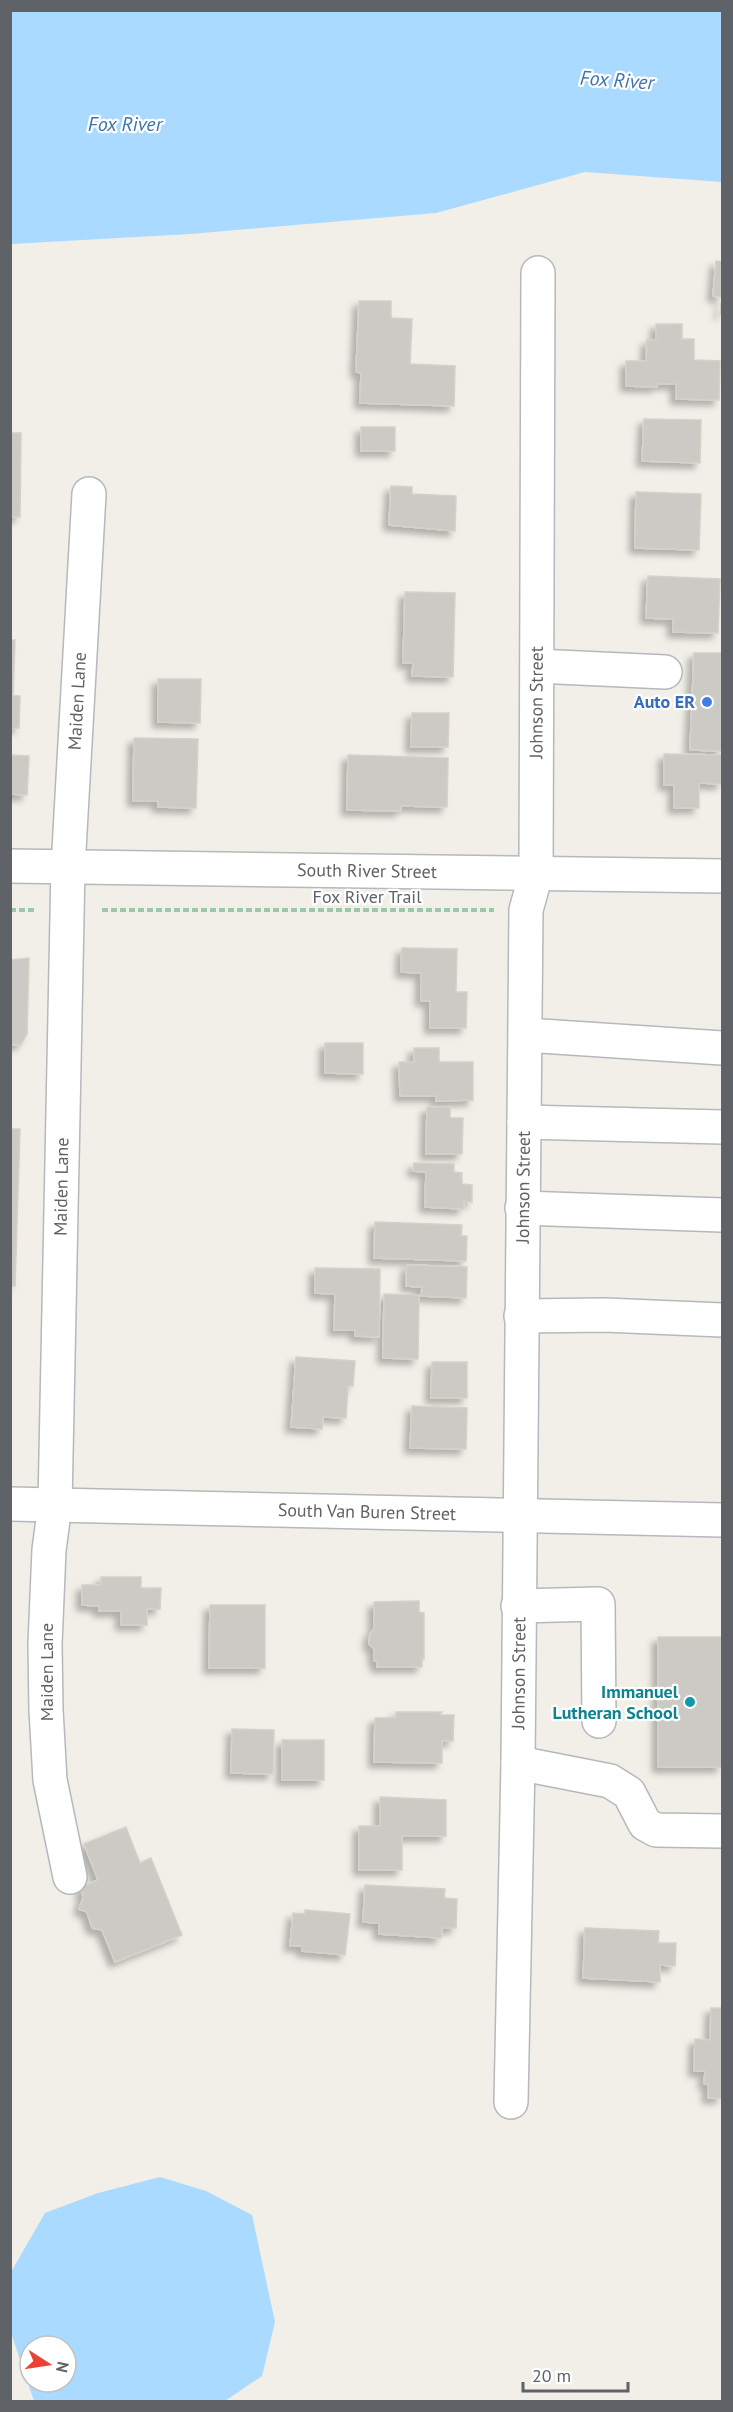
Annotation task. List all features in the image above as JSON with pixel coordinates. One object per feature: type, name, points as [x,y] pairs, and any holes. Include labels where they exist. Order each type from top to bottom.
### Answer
[{"type":"street","name":"Johnson Street","points":[[511,2102],[518,1763],[526,910],[536,874],[538,273]]},
{"type":"street","name":"Maiden Lane","points":[[70,1877],[50,1780],[45,1633],[55,1504],[68,868],[89,494]]},
{"type":"street","points":[[537,666],[665,672]]},
{"type":"street","name":"South River Street","points":[[10,866],[723,876]]},
{"type":"street","points":[[526,1035],[723,1048]]},
{"type":"street","points":[[524,1122],[723,1127]]},
{"type":"street","points":[[522,1208],[723,1215]]},
{"type":"street","points":[[521,1316],[723,1320]]},
{"type":"street","name":"South Van Buren Street","points":[[10,1504],[723,1520]]},
{"type":"street","points":[[518,1606],[598,1604],[599,1721]]},
{"type":"street","points":[[518,1763],[610,1781],[629,1793],[645,1824],[656,1830],[723,1831]]},
{"type":"path","name":"Fox River Trail","points":[[10,910],[526,910]]},
{"type":"water","name":"Fox River","points":[[11,10],[722,11],[722,182],[585,172],[436,213],[190,234],[11,244]]},
{"type":"water","points":[[160,2177],[206,2191],[252,2215],[275,2322],[262,2376],[225,2401],[34,2401],[32,2394],[78,2394],[78,2334],[18,2334],[18,2354],[11,2333],[11,2272],[45,2213],[98,2193]]},
{"type":"building","points":[[716,261],[722,262],[722,297],[713,296]]},
{"type":"building","points":[[359,301],[391,301],[391,318],[412,319],[410,364],[455,366],[454,406],[360,403],[361,373],[356,372]]},
{"type":"building","points":[[656,324],[682,324],[682,339],[694,339],[694,360],[720,361],[719,400],[676,399],[676,384],[657,384],[657,387],[626,386],[626,361],[646,361],[647,340],[656,340]]},
{"type":"building","points":[[644,419],[701,420],[700,463],[642,461]]},
{"type":"building","points":[[361,427],[395,427],[395,451],[361,451]]},
{"type":"building","points":[[10,433],[21,433],[20,517],[10,517]]},
{"type":"building","points":[[391,486],[412,487],[412,494],[456,496],[455,531],[389,525]]},
{"type":"building","points":[[636,492],[701,494],[699,550],[635,548]]},
{"type":"building","points":[[648,576],[720,579],[718,633],[673,632],[673,619],[646,618]]},
{"type":"building","points":[[405,592],[455,593],[453,677],[412,676],[413,663],[403,663]]},
{"type":"building","points":[[10,640],[15,640],[13,696],[20,696],[19,728],[10,728]]},
{"type":"building","name":"Auto ER","points":[[694,653],[722,653],[722,751],[690,750]]},
{"type":"building","points":[[158,679],[201,679],[200,723],[158,722]]},
{"type":"building","points":[[412,713],[449,713],[448,747],[411,747]]},
{"type":"building","points":[[134,738],[198,739],[196,808],[158,807],[158,801],[133,801]]},
{"type":"building","points":[[664,754],[722,755],[722,784],[699,783],[699,808],[674,808],[674,785],[664,785]]},
{"type":"building","points":[[10,755],[29,756],[27,795],[10,794]]},
{"type":"building","points":[[348,755],[448,758],[447,807],[401,806],[401,811],[347,810]]},
{"type":"building","points":[[402,948],[457,949],[456,992],[467,992],[466,1028],[430,1028],[430,1001],[421,1001],[421,973],[401,972]]},
{"type":"building","points":[[29,958],[27,1034],[21,1044],[10,1045],[10,960]]},
{"type":"building","points":[[325,1043],[363,1043],[363,1074],[325,1073]]},
{"type":"building","points":[[414,1048],[439,1048],[439,1062],[473,1062],[473,1100],[436,1101],[436,1096],[400,1096],[399,1062],[414,1062]]},
{"type":"building","points":[[427,1107],[450,1107],[450,1118],[463,1118],[462,1154],[426,1154]]},
{"type":"building","points":[[10,1129],[20,1129],[15,1286],[10,1286]]},
{"type":"building","points":[[414,1163],[454,1164],[454,1172],[462,1173],[462,1184],[472,1185],[472,1202],[464,1201],[463,1209],[425,1207],[426,1172],[413,1171]]},
{"type":"building","points":[[375,1222],[462,1225],[461,1236],[467,1236],[466,1261],[374,1258]]},
{"type":"building","points":[[407,1265],[467,1267],[466,1298],[421,1296],[422,1287],[406,1286]]},
{"type":"building","points":[[315,1268],[380,1269],[379,1337],[355,1336],[355,1330],[334,1330],[335,1294],[315,1293]]},
{"type":"building","points":[[384,1294],[419,1295],[418,1359],[383,1358]]},
{"type":"building","points":[[296,1357],[355,1361],[353,1386],[348,1386],[346,1418],[323,1417],[322,1429],[291,1427]]},
{"type":"building","points":[[432,1362],[467,1362],[467,1398],[431,1398]]},
{"type":"building","points":[[412,1406],[467,1408],[466,1449],[410,1448]]},
{"type":"building","points":[[101,1577],[141,1577],[141,1588],[161,1588],[160,1609],[147,1609],[147,1625],[121,1625],[121,1611],[99,1611],[99,1606],[82,1605],[82,1585],[101,1585]]},
{"type":"building","points":[[419,1601],[419,1612],[424,1613],[422,1667],[377,1667],[377,1660],[374,1661],[374,1649],[369,1644],[370,1633],[374,1629],[374,1602]]},
{"type":"building","points":[[210,1605],[265,1605],[265,1668],[209,1668]]},
{"type":"building","name":"Immanuel Lutheran School","points":[[658,1637],[722,1637],[722,1767],[658,1767]]},
{"type":"building","points":[[396,1712],[442,1712],[440,1715],[454,1715],[453,1741],[442,1741],[442,1763],[374,1762],[375,1718],[396,1718]]},
{"type":"building","points":[[232,1729],[274,1730],[273,1774],[231,1773]]},
{"type":"building","points":[[282,1740],[324,1740],[324,1780],[282,1780]]},
{"type":"building","points":[[380,1797],[446,1800],[446,1836],[402,1836],[402,1870],[359,1870],[359,1826],[380,1826]]},
{"type":"building","points":[[126,1827],[140,1863],[151,1858],[182,1935],[115,1962],[102,1930],[92,1928],[87,1912],[79,1909],[83,1898],[81,1887],[98,1880],[84,1844]]},
{"type":"building","points":[[365,1885],[445,1889],[444,1898],[457,1899],[456,1928],[442,1928],[441,1938],[379,1934],[379,1923],[363,1922]]},
{"type":"building","points":[[305,1910],[350,1914],[345,1955],[302,1951],[302,1946],[290,1946],[293,1913],[305,1914]]},
{"type":"building","points":[[585,1928],[659,1931],[658,1943],[676,1943],[675,1966],[660,1965],[660,1982],[583,1978]]},
{"type":"building","points":[[711,2008],[722,2008],[722,2098],[708,2098],[708,2084],[704,2084],[705,2071],[694,2071],[695,2039],[710,2040]]},
{"type":"place","name":"Auto ER","points":[[707,702]]},
{"type":"place","name":"Immanuel Lutheran School","points":[[690,1702]]}]
